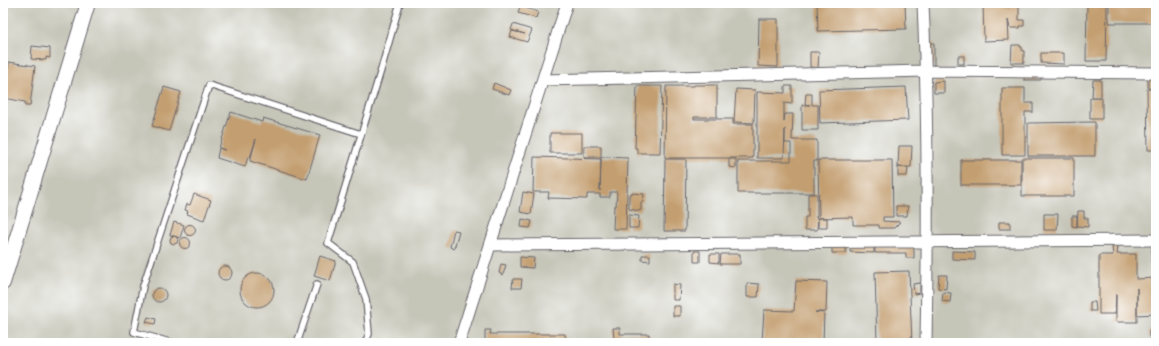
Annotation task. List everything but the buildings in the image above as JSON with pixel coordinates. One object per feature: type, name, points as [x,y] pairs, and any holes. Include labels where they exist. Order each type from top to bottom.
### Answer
[{"type":"street","points":[[3,283],[88,3]]},
{"type":"street","points":[[459,343],[567,3]]},
{"type":"street","points":[[923,3],[926,71],[928,242],[926,343]]},
{"type":"street","points":[[543,80],[926,71],[1156,73]]},
{"type":"street","points":[[490,245],[1156,240]]},
{"type":"lane","points":[[365,343],[369,334],[366,299],[353,262],[328,243],[362,134],[400,3]]},
{"type":"lane","points":[[173,343],[134,332],[143,286],[209,85],[362,134]]},
{"type":"lane","points":[[297,343],[317,284]]},
{"type":"shaded area","points":[[3,3],[1156,3],[1156,343],[3,343]]}]
